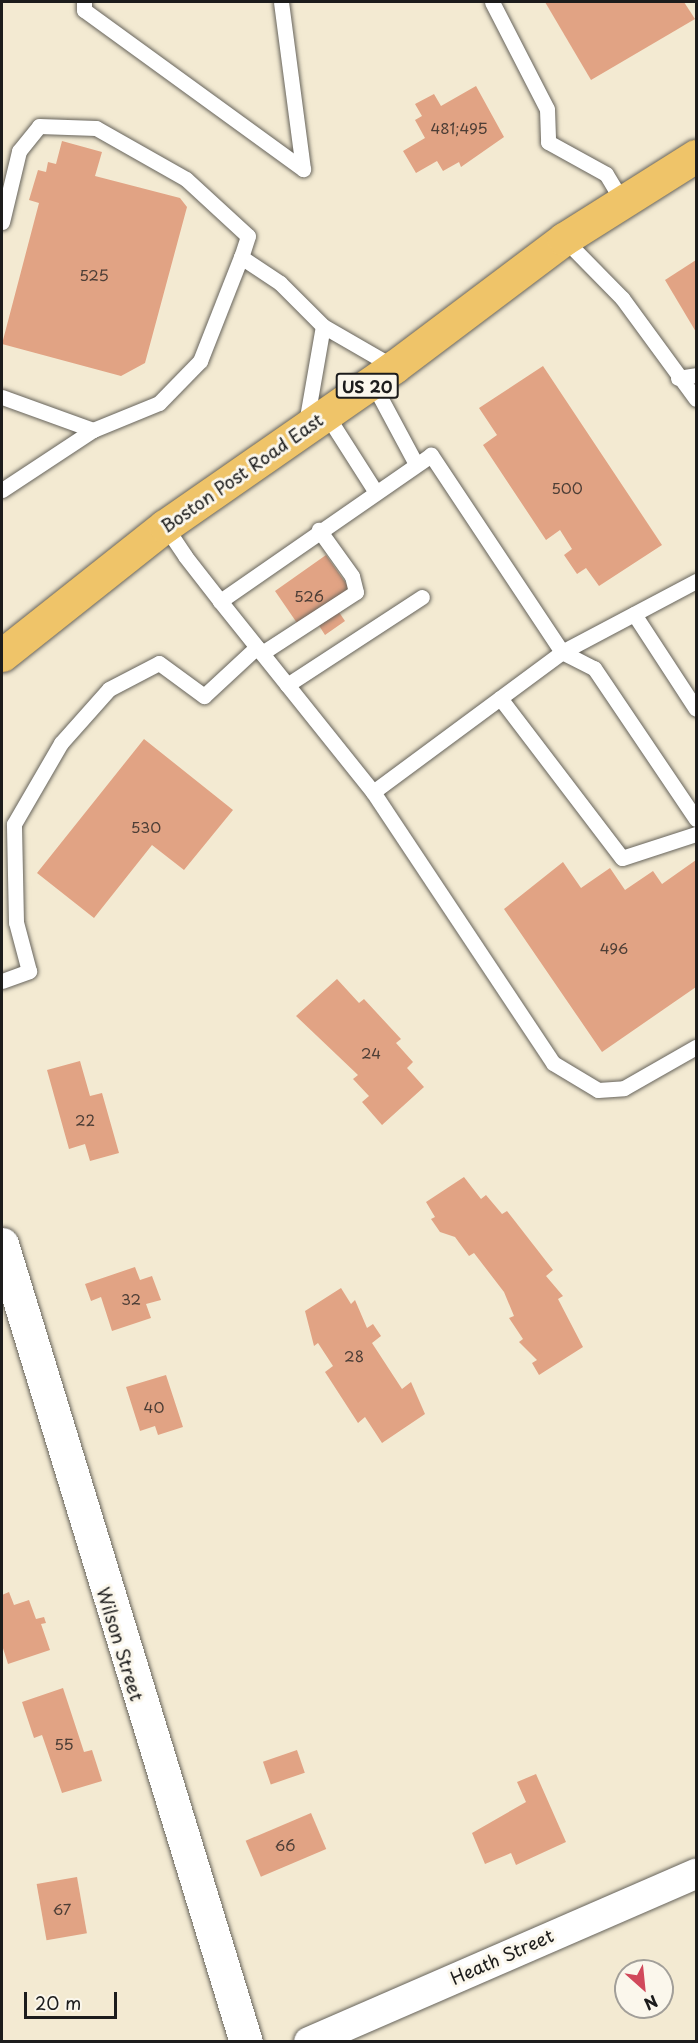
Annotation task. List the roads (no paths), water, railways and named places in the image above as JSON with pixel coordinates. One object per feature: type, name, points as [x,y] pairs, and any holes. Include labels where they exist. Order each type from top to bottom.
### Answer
[{"type":"main road","name":"Boston Post Road East","points":[[8,642],[165,526],[383,374],[564,239],[696,156]]},
{"type":"street","name":"Wilson Street","points":[[2,1244],[246,2042]]},
{"type":"street","name":"Heath Street","points":[[309,2042],[696,1874]]},
{"type":"lane","points":[[84,2],[84,10],[303,169],[281,2]]},
{"type":"lane","points":[[492,2],[547,109],[548,142],[606,174],[622,201]]},
{"type":"lane","points":[[2,222],[19,151],[39,126],[96,128],[186,179],[248,236],[200,361],[159,403],[93,430],[2,490]]},
{"type":"lane","points":[[564,239],[622,298],[678,378],[696,399]]},
{"type":"lane","points":[[241,257],[280,283],[323,326],[383,374],[416,464]]},
{"type":"lane","points":[[323,326],[316,422],[375,491]]},
{"type":"lane","points":[[678,378],[696,375]]},
{"type":"lane","points":[[2,398],[93,430]]},
{"type":"lane","points":[[220,601],[375,491],[431,455],[562,652],[594,668],[696,819]]},
{"type":"lane","points":[[165,526],[220,601],[373,792],[553,1063],[598,1090],[624,1088],[696,1047]]},
{"type":"lane","points":[[2,981],[29,971],[16,922],[14,824],[61,743],[109,689],[159,663],[204,696],[259,650],[356,592],[352,576],[319,530]]},
{"type":"lane","points":[[373,792],[562,652],[696,581]]},
{"type":"lane","points":[[287,685],[422,597]]},
{"type":"lane","points":[[634,614],[696,709]]},
{"type":"lane","points":[[500,698],[622,858],[696,834]]}]
